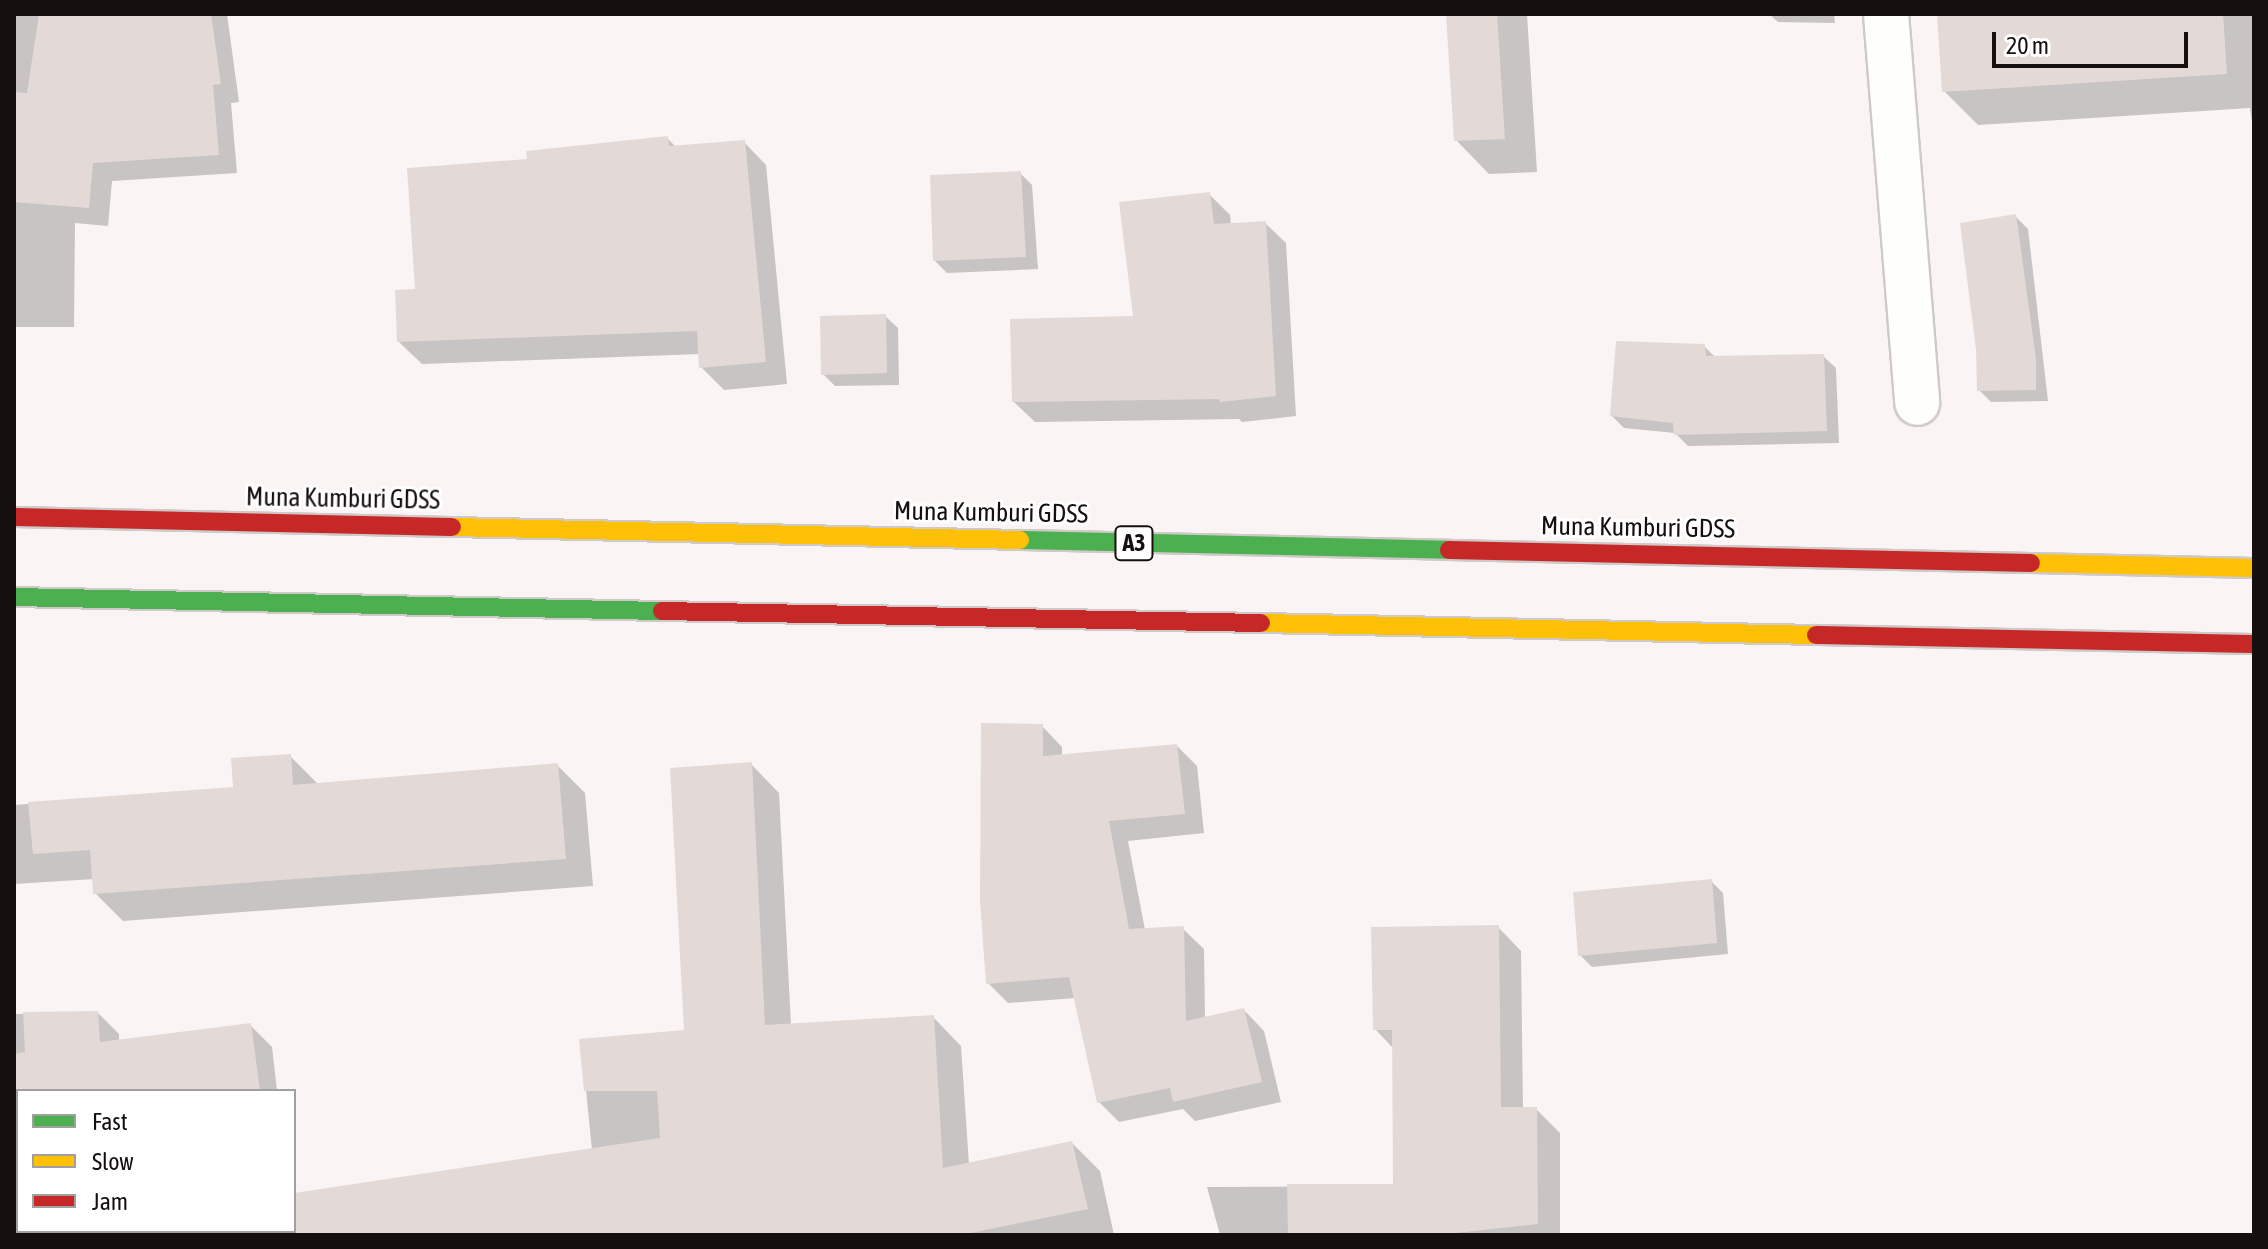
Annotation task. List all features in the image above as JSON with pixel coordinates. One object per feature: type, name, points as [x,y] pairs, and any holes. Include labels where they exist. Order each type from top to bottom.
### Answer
[{"type":"highway","name":"Muna Kumburi GDSS","points":[[14,517],[2254,568]]},
{"type":"highway","points":[[14,597],[2254,644]]},
{"type":"street","points":[[1886,14],[1917,403]]},
{"type":"building","points":[[39,14],[211,14],[221,84],[213,85],[219,155],[93,163],[89,208],[14,202],[14,92],[27,93]]},
{"type":"building","points":[[1446,14],[1497,14],[1505,139],[1454,141]]},
{"type":"building","points":[[1937,14],[2223,14],[2227,74],[1942,92]]},
{"type":"building","points":[[668,136],[669,146],[745,140],[766,362],[699,368],[697,331],[397,342],[395,290],[415,289],[407,168],[527,159],[526,151]]},
{"type":"building","points":[[1021,171],[1026,257],[933,261],[930,175]]},
{"type":"building","points":[[1210,192],[1214,224],[1266,221],[1276,396],[1220,402],[1219,399],[1012,402],[1010,319],[1133,316],[1119,202]]},
{"type":"building","points":[[2016,214],[2036,359],[2036,390],[1977,391],[1976,350],[1960,223]]},
{"type":"building","points":[[886,314],[887,373],[821,375],[820,316]]},
{"type":"building","points":[[1616,341],[1705,344],[1706,356],[1824,354],[1827,431],[1674,435],[1673,423],[1610,416]]},
{"type":"building","points":[[981,723],[1043,724],[1043,756],[1177,744],[1185,814],[1109,821],[1129,929],[1184,926],[1186,1021],[1244,1008],[1262,1082],[1173,1102],[1170,1088],[1097,1103],[1069,977],[986,984],[980,901]]},
{"type":"building","points":[[291,754],[293,785],[558,763],[566,859],[93,894],[90,850],[33,854],[28,802],[233,787],[231,758]]},
{"type":"building","points":[[752,762],[765,1025],[934,1015],[943,1168],[1072,1141],[1088,1209],[961,1235],[222,1235],[296,1233],[296,1193],[660,1138],[657,1091],[584,1091],[579,1039],[684,1030],[670,768]]},
{"type":"building","points":[[1712,879],[1717,943],[1578,956],[1573,892]]},
{"type":"building","points":[[1499,925],[1501,1107],[1537,1107],[1538,1224],[1437,1235],[1288,1235],[1287,1184],[1393,1184],[1392,1030],[1373,1030],[1371,927]]},
{"type":"building","points":[[98,1011],[100,1042],[251,1023],[260,1089],[14,1091],[14,1054],[25,1052],[23,1012]]},
{"type":"traffic: fast","points":[[1020,540],[1449,550]]},
{"type":"traffic: fast","points":[[14,597],[662,611]]},
{"type":"traffic: slow","points":[[452,527],[1020,540]]},
{"type":"traffic: slow","points":[[2031,563],[2254,568]]},
{"type":"traffic: slow","points":[[1261,623],[1816,635]]},
{"type":"traffic: jam","points":[[14,517],[452,527]]},
{"type":"traffic: jam","points":[[1449,550],[2031,563]]},
{"type":"traffic: jam","points":[[662,611],[1261,623]]},
{"type":"traffic: jam","points":[[1816,635],[2254,644]]}]
